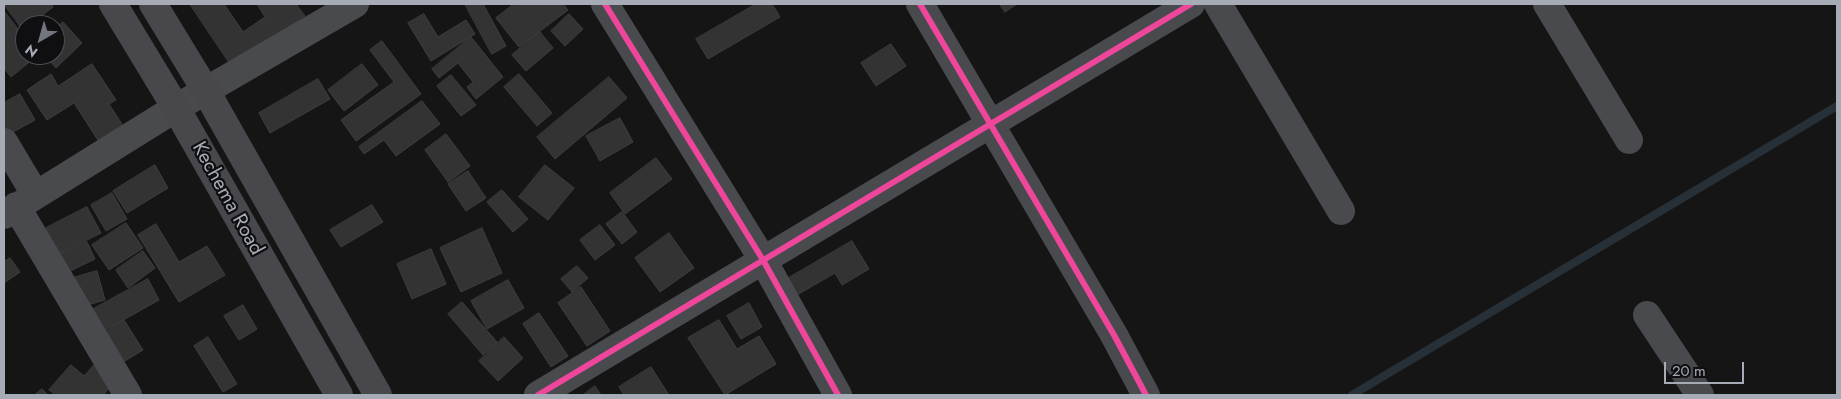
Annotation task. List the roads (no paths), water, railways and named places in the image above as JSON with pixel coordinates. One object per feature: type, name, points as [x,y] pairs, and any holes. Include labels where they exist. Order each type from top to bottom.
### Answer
[{"type":"street","name":"Kechema Road","points":[[113,4],[176,108],[339,395]]},
{"type":"street","name":"Kechema Road","points":[[153,4],[206,91],[378,395]]},
{"type":"street","points":[[18,205],[176,108],[355,4]]},
{"type":"street","points":[[605,4],[763,260],[838,395]]},
{"type":"street","points":[[920,4],[1114,335],[1146,395]]},
{"type":"street","points":[[538,395],[1191,4]]},
{"type":"street","points":[[1218,4],[1341,211]]},
{"type":"street","points":[[1547,4],[1629,140]]},
{"type":"street","points":[[4,142],[18,205],[128,395]]},
{"type":"street","points":[[1648,315],[1700,395]]},
{"type":"waterway","points":[[1352,395],[1837,106]]}]
